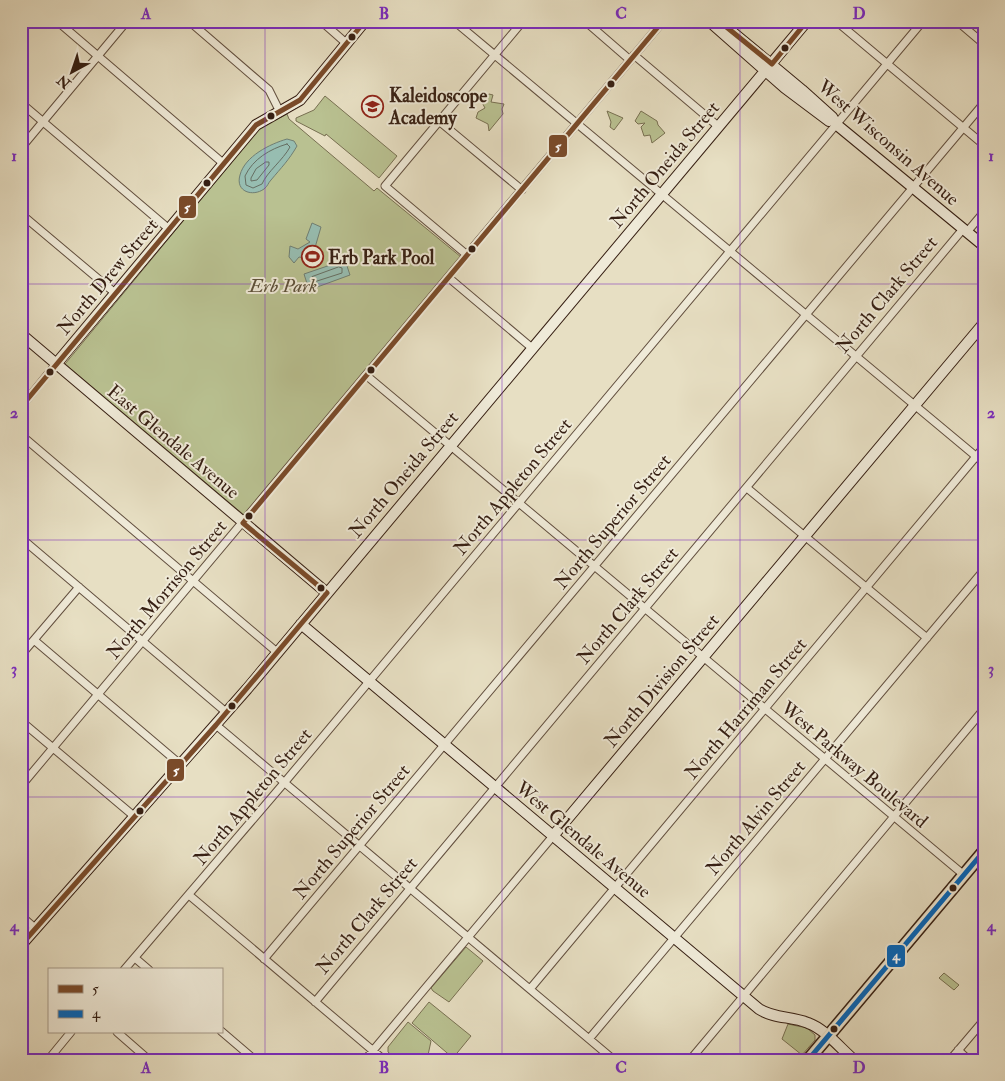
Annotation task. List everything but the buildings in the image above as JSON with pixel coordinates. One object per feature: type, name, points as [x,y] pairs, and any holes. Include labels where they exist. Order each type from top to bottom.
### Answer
[{"type":"main road","points":[[808,1060],[964,875],[982,857]]},
{"type":"street","points":[[57,21],[224,164]]},
{"type":"street","points":[[21,148],[127,21]]},
{"type":"street","points":[[189,21],[269,90],[280,112]]},
{"type":"street","points":[[320,21],[346,43]]},
{"type":"street","name":"North Drew Street","points":[[21,407],[256,125],[300,100],[365,21]]},
{"type":"street","points":[[454,21],[660,195],[984,463]]},
{"type":"street","points":[[467,256],[385,186],[524,21]]},
{"type":"street","points":[[585,21],[719,127]]},
{"type":"street","name":"North Morrison Street","points":[[21,786],[663,21]]},
{"type":"street","points":[[709,21],[769,68]]},
{"type":"street","points":[[719,21],[769,68]]},
{"type":"street","name":"North Oneida Street","points":[[21,945],[227,713],[807,21]]},
{"type":"street","points":[[836,21],[984,145]]},
{"type":"street","name":"North Appleton Street","points":[[126,968],[284,783],[923,21]]},
{"type":"street","points":[[957,21],[984,44]]},
{"type":"street","name":"West Wisconsin Avenue","points":[[769,68],[812,98],[837,125],[984,246]]},
{"type":"street","points":[[21,103],[169,229]]},
{"type":"street","name":"North Superior Street","points":[[264,959],[984,103]]},
{"type":"street","points":[[439,121],[522,190]]},
{"type":"street","name":"North Clark Street","points":[[315,1002],[747,488],[760,469],[855,356],[984,212]]},
{"type":"street","points":[[21,214],[115,293]]},
{"type":"street","points":[[449,278],[532,348]]},
{"type":"street","name":"North Division Street","points":[[365,1060],[984,323]]},
{"type":"street","name":"East Glendale Avenue","points":[[21,334],[327,593]]},
{"type":"street","name":"West Parkway Boulevard","points":[[367,376],[964,875]]},
{"type":"street","points":[[21,435],[278,653]]},
{"type":"street","name":"North Harriman Street","points":[[530,989],[616,889],[984,447]]},
{"type":"street","points":[[747,488],[927,638]]},
{"type":"street","points":[[21,538],[227,713]]},
{"type":"street","name":"North Alvin Street","points":[[589,1039],[984,570]]},
{"type":"street","points":[[21,656],[79,587]]},
{"type":"street","name":"West Glendale Avenue","points":[[301,624],[743,996],[765,1013],[808,1022],[828,1036],[854,1060]]},
{"type":"street","points":[[34,640],[181,765]]},
{"type":"street","points":[[690,1060],[984,708]]},
{"type":"street","points":[[21,721],[135,817]]},
{"type":"street","points":[[216,725],[614,1060]]},
{"type":"street","points":[[189,895],[384,1060]]},
{"type":"street","points":[[21,916],[36,929]]},
{"type":"street","points":[[135,958],[147,968]]},
{"type":"street","points":[[950,1060],[984,1020]]},
{"type":"street","points":[[222,1032],[255,1060]]},
{"type":"street","points":[[48,1060],[69,1034]]},
{"type":"street","points":[[119,1034],[149,1060]]},
{"type":"street","points":[[958,1050],[969,1060]]},
{"type":"green space","points":[[489,94],[493,95],[491,102],[504,104],[503,114],[489,131],[488,124],[476,118],[478,112],[485,108],[479,97],[485,97]]},
{"type":"green space","points":[[325,96],[397,156],[379,178],[326,134],[325,136],[296,121],[296,118],[314,110]]},
{"type":"green space","points":[[607,111],[623,118],[614,130],[610,127],[611,122]]},
{"type":"green space","points":[[641,111],[657,121],[665,133],[652,143],[650,135],[644,136],[641,127],[645,123],[638,124],[635,121]]},
{"type":"green space","name":"Erb Park","points":[[287,114],[289,119],[374,191],[377,188],[461,257],[244,515],[65,364],[260,128]]},
{"type":"green space","points":[[21,548],[28,568],[22,574],[26,577],[21,582]]},
{"type":"green space","points":[[466,947],[483,961],[449,1002],[431,988]]},
{"type":"green space","points":[[944,973],[959,985],[954,990],[939,978]]},
{"type":"green space","points":[[429,1002],[471,1036],[453,1058],[412,1023]]},
{"type":"green space","points":[[408,1022],[431,1041],[427,1060],[397,1060],[388,1052],[388,1047]]},
{"type":"green space","points":[[788,1024],[807,1028],[815,1035],[815,1040],[802,1055],[782,1039]]},
{"type":"water","points":[[287,139],[294,141],[297,146],[266,187],[255,193],[242,189],[239,181],[240,175],[247,162],[259,152]]},
{"type":"water","points":[[312,223],[321,227],[314,251],[305,258],[299,257],[294,263],[289,257],[290,246],[298,249],[310,242],[306,239]]},
{"type":"water","points":[[345,260],[350,275],[309,290],[304,274]]},
{"type":"transit line","name":"5","points":[[21,407],[256,125],[300,100],[365,21]]},
{"type":"transit line","name":"5","points":[[243,523],[663,21]]},
{"type":"transit line","name":"5","points":[[719,21],[772,64]]},
{"type":"transit line","name":"5","points":[[772,64],[807,21]]},
{"type":"transit line","name":"5","points":[[243,523],[327,593]]},
{"type":"transit line","name":"5","points":[[21,945],[216,725],[327,593]]},
{"type":"transit line","name":"4","points":[[808,1060],[984,851]]},
{"type":"place","name":"Kaleidoscope Academy","points":[[373,106]]},
{"type":"place","name":"Erb Park Pool","points":[[312,257]]}]
